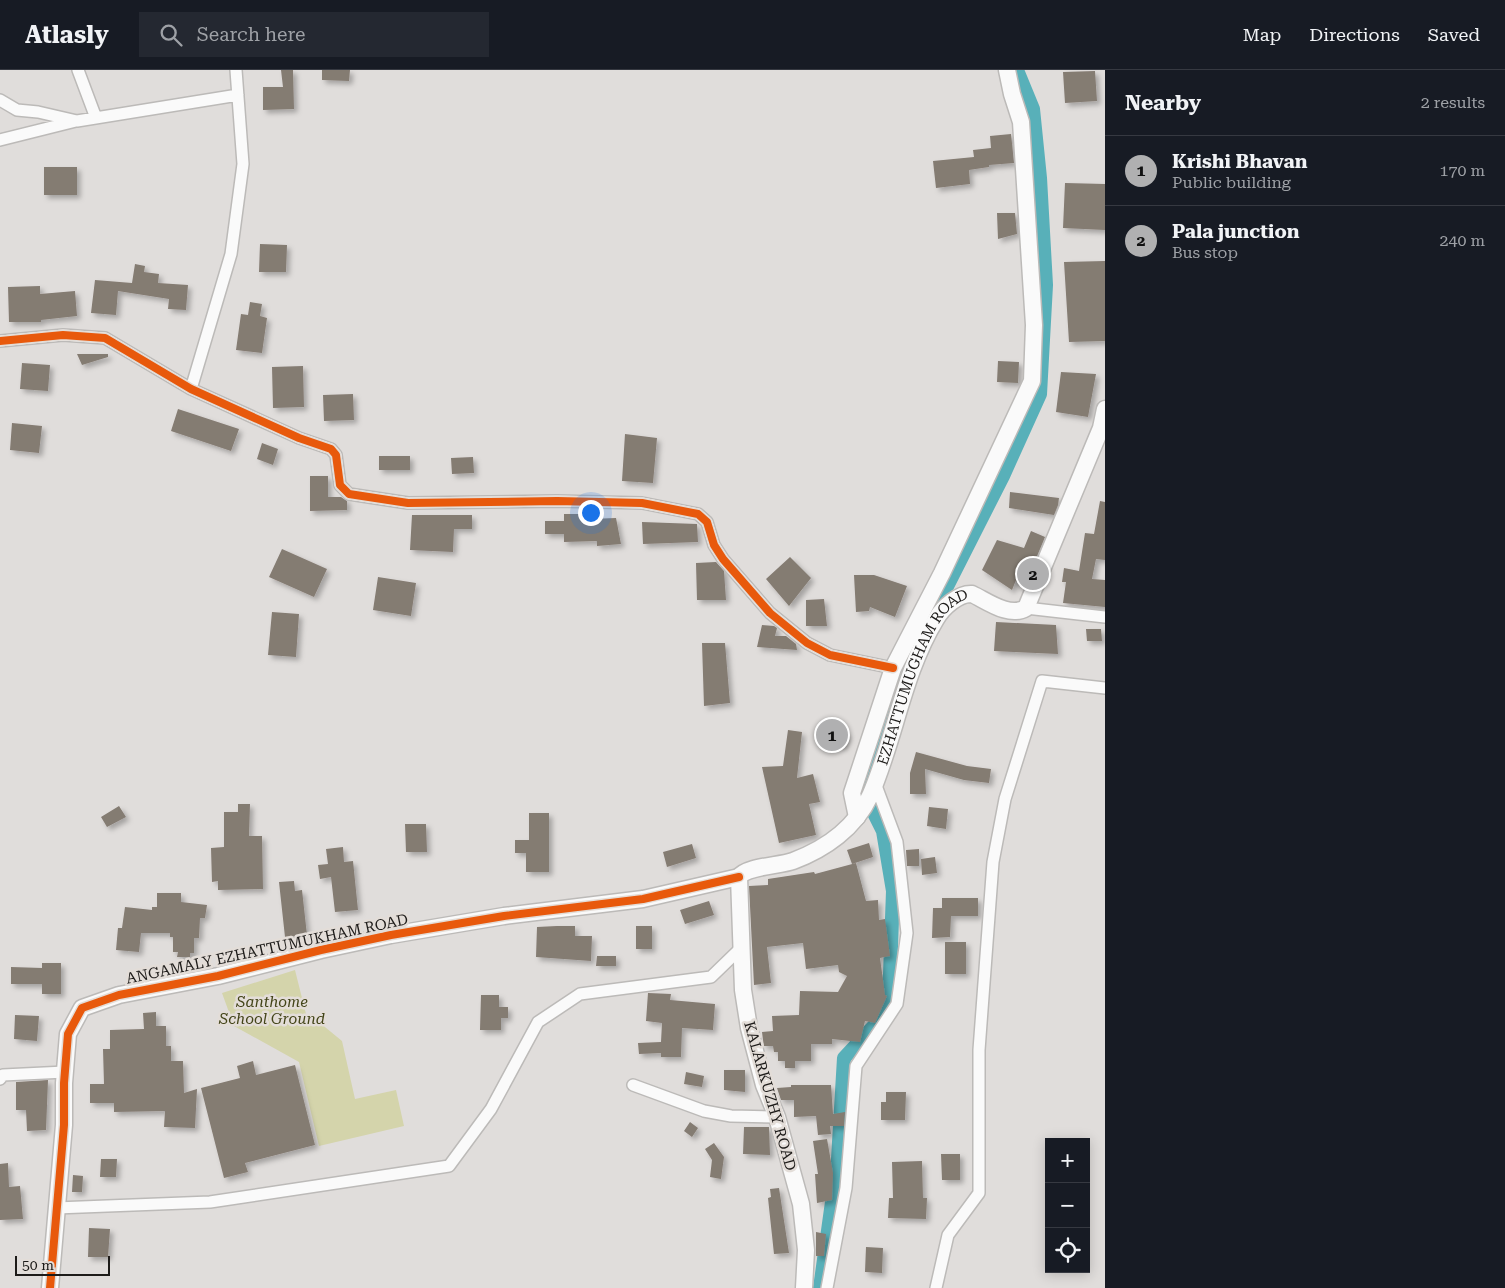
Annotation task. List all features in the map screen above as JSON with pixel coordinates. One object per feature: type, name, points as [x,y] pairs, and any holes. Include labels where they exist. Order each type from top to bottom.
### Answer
[{"type":"street","points":[[78,70],[96,118]]},
{"type":"street","points":[[192,389],[231,254],[243,164],[236,70]]},
{"type":"street","points":[[740,877],[746,871],[792,861],[822,847],[839,836],[857,817],[852,793],[893,668],[942,573],[1032,381],[1034,325],[1021,122],[1012,94],[1008,70]]},
{"type":"street","points":[[0,140],[77,121],[238,95]]},
{"type":"street","points":[[0,100],[17,110],[38,112],[77,121]]},
{"type":"street","points":[[0,341],[63,335],[105,338],[192,389],[299,438],[331,449],[336,455],[340,484],[349,494],[408,502],[557,501],[642,503],[698,514],[707,522],[714,545],[723,559],[770,613],[807,643],[830,655],[893,668]]},
{"type":"street","points":[[1105,409],[1100,428],[1026,608],[1105,617]]},
{"type":"street","name":"EZHATTUMUGHAM ROAD","points":[[857,817],[875,783],[921,649],[937,617],[961,595],[966,594],[972,594],[1010,612],[1019,612],[1026,608]]},
{"type":"street","points":[[936,1288],[948,1235],[979,1193],[979,1050],[994,862],[1005,799],[1042,681],[1105,688]]},
{"type":"street","points":[[827,1288],[846,1188],[856,1066],[897,1004],[907,933],[897,842],[875,783]]},
{"type":"street","name":"KALARKUZHY ROAD","points":[[740,877],[743,990],[749,1028],[764,1085],[777,1117],[801,1204],[806,1250],[804,1288]]},
{"type":"street","name":"ANGAMALY EZHATTUMUKHAM ROAD","points":[[50,1288],[64,1125],[68,1034],[82,1008],[100,1000],[218,976],[321,950],[436,927],[643,899],[740,877]]},
{"type":"street","points":[[56,1208],[210,1202],[449,1166],[491,1110],[538,1022],[580,994],[711,976],[741,948]]},
{"type":"street","points":[[0,1079],[3,1075],[65,1072]]},
{"type":"street","points":[[633,1085],[704,1111],[731,1116],[777,1117]]},
{"type":"green space","name":"Santhome School Ground","points":[[295,970],[306,1014],[314,1018],[342,1041],[355,1099],[396,1090],[404,1126],[319,1146],[299,1062],[234,1026],[222,993]]},
{"type":"building","points":[[281,70],[293,70],[294,109],[263,110],[263,87],[283,87]]},
{"type":"building","points":[[322,70],[350,70],[349,81],[322,80]]},
{"type":"building","points":[[1095,71],[1097,101],[1065,103],[1063,72]]},
{"type":"building","points":[[1011,134],[1014,163],[989,165],[989,167],[969,170],[970,184],[936,188],[933,161],[974,157],[973,150],[991,148],[990,136]]},
{"type":"building","points":[[44,167],[77,167],[77,195],[44,195]]},
{"type":"building","points":[[1065,183],[1105,184],[1105,230],[1063,228]]},
{"type":"building","points":[[997,213],[1015,213],[1017,234],[998,239]]},
{"type":"building","points":[[260,244],[287,245],[286,272],[259,272]]},
{"type":"building","points":[[1105,261],[1105,341],[1069,342],[1064,262]]},
{"type":"building","points":[[135,264],[145,266],[144,272],[159,274],[158,283],[188,285],[186,310],[168,309],[169,299],[118,291],[116,315],[91,313],[95,280],[132,283]]},
{"type":"building","points":[[40,286],[40,294],[75,291],[77,316],[41,320],[41,322],[9,322],[8,287]]},
{"type":"building","points":[[250,302],[262,304],[260,316],[267,318],[262,353],[236,350],[241,314],[248,315]]},
{"type":"building","points":[[77,354],[108,354],[108,357],[82,365]]},
{"type":"building","points":[[998,361],[1019,362],[1018,383],[997,382]]},
{"type":"building","points":[[22,363],[50,365],[48,391],[20,389]]},
{"type":"building","points":[[303,366],[304,407],[273,408],[272,367]]},
{"type":"building","points":[[1061,372],[1096,374],[1088,417],[1056,412]]},
{"type":"building","points":[[353,394],[354,420],[324,421],[323,395]]},
{"type":"building","points":[[178,409],[239,429],[231,451],[171,431]]},
{"type":"building","points":[[12,423],[42,426],[39,453],[10,450]]},
{"type":"building","points":[[625,434],[657,438],[653,483],[622,481]]},
{"type":"building","points":[[262,443],[278,449],[273,465],[257,459]]},
{"type":"building","points":[[379,456],[410,456],[410,470],[379,470]]},
{"type":"building","points":[[473,457],[474,473],[452,474],[451,458]]},
{"type":"building","points":[[310,476],[328,476],[328,497],[341,497],[347,501],[347,510],[310,511]]},
{"type":"building","points":[[1010,492],[1059,498],[1058,505],[1054,515],[1009,508]]},
{"type":"building","points":[[1100,501],[1105,502],[1105,560],[1096,559],[1092,579],[1105,580],[1105,607],[1063,603],[1066,582],[1062,582],[1064,568],[1079,571],[1085,533],[1094,534]]},
{"type":"building","points":[[564,514],[590,514],[590,519],[616,518],[621,544],[597,546],[597,541],[564,542],[564,534],[545,534],[545,521],[564,521]]},
{"type":"building","points":[[412,515],[472,515],[472,529],[454,529],[453,552],[410,550]]},
{"type":"building","points":[[642,522],[697,524],[698,542],[643,544]]},
{"type":"building","points":[[1031,531],[1045,537],[1027,580],[1016,580],[1012,590],[982,570],[997,540],[1024,548]]},
{"type":"building","points":[[282,549],[327,569],[314,597],[269,577]]},
{"type":"building","points":[[790,557],[811,578],[789,606],[766,579]]},
{"type":"building","points":[[716,562],[724,571],[726,600],[697,600],[696,563]]},
{"type":"building","points":[[854,575],[874,575],[907,586],[895,617],[870,607],[869,611],[856,612]]},
{"type":"building","points":[[378,577],[416,583],[411,616],[373,610]]},
{"type":"building","points":[[824,599],[827,626],[806,626],[806,600]]},
{"type":"building","points":[[272,612],[299,614],[296,657],[268,655]]},
{"type":"building","points":[[996,622],[1056,625],[1058,654],[994,651]]},
{"type":"building","points":[[762,625],[777,628],[775,636],[786,636],[796,644],[797,650],[757,647]]},
{"type":"building","points":[[1086,629],[1101,629],[1102,641],[1087,641]]},
{"type":"building","points":[[702,643],[725,643],[730,703],[704,706]]},
{"type":"building","points":[[820,723],[848,734],[843,747],[815,736]]},
{"type":"building","points":[[788,730],[802,732],[797,778],[813,774],[820,802],[809,804],[816,835],[779,843],[762,767],[783,766]]},
{"type":"building","points":[[916,752],[967,766],[991,769],[989,783],[964,780],[925,769],[926,794],[910,794],[910,773]]},
{"type":"building","points":[[238,804],[250,804],[249,836],[262,836],[263,889],[218,890],[218,881],[212,882],[211,848],[224,847],[224,812],[238,812]]},
{"type":"building","points":[[119,806],[126,817],[107,827],[101,817]]},
{"type":"building","points":[[929,807],[948,809],[946,829],[927,826]]},
{"type":"building","points":[[529,813],[549,813],[549,872],[526,872],[526,853],[515,853],[515,840],[529,840]]},
{"type":"building","points":[[405,824],[426,824],[427,852],[406,852]]},
{"type":"building","points":[[869,843],[873,857],[852,864],[847,850]]},
{"type":"building","points":[[692,844],[696,858],[667,867],[663,852]]},
{"type":"building","points":[[343,847],[344,862],[353,861],[358,910],[335,912],[331,877],[320,879],[318,865],[328,864],[326,849]]},
{"type":"building","points":[[919,849],[919,866],[907,866],[906,850]]},
{"type":"building","points":[[935,857],[937,873],[922,875],[921,859]]},
{"type":"building","points":[[856,863],[866,901],[878,900],[879,920],[885,919],[890,956],[880,958],[885,995],[887,996],[875,1023],[865,1021],[860,1042],[832,1039],[832,1044],[811,1044],[811,1061],[795,1061],[795,1068],[785,1068],[785,1061],[778,1061],[778,1052],[774,1052],[773,1046],[764,1046],[762,1032],[773,1031],[772,1016],[799,1015],[800,991],[838,992],[847,976],[839,972],[838,965],[806,969],[803,943],[767,947],[771,983],[754,985],[749,886],[768,885],[768,879],[814,872],[815,874]]},
{"type":"building","points":[[294,881],[295,891],[302,890],[307,935],[285,937],[279,882]]},
{"type":"building","points":[[157,893],[181,893],[181,902],[207,905],[205,918],[200,918],[199,938],[194,938],[194,953],[190,953],[190,957],[177,957],[178,952],[173,952],[173,937],[170,937],[170,933],[141,933],[139,952],[116,950],[118,928],[122,928],[125,907],[152,910],[152,907],[157,907]]},
{"type":"building","points":[[942,898],[978,898],[978,916],[951,916],[950,937],[932,938],[933,908],[942,908]]},
{"type":"building","points":[[709,901],[714,915],[685,924],[680,910]]},
{"type":"building","points":[[575,926],[575,936],[592,936],[591,961],[536,957],[537,927]]},
{"type":"building","points":[[636,926],[652,926],[652,949],[636,949]]},
{"type":"building","points":[[945,942],[966,942],[966,974],[945,974]]},
{"type":"building","points":[[597,956],[616,956],[616,966],[596,966]]},
{"type":"building","points":[[42,963],[61,963],[61,994],[42,994],[42,984],[11,984],[11,967],[42,968]]},
{"type":"building","points":[[648,993],[671,994],[670,1000],[715,1004],[713,1030],[682,1028],[681,1057],[661,1057],[661,1053],[639,1054],[638,1043],[661,1042],[662,1023],[646,1021]]},
{"type":"building","points":[[481,995],[499,995],[499,1007],[508,1007],[508,1018],[501,1018],[501,1030],[480,1030]]},
{"type":"building","points":[[156,1012],[156,1026],[166,1026],[166,1046],[171,1046],[171,1061],[183,1061],[184,1093],[197,1089],[195,1128],[164,1127],[165,1111],[114,1112],[114,1103],[90,1103],[90,1084],[104,1084],[103,1049],[110,1049],[110,1030],[144,1029],[143,1013]]},
{"type":"building","points":[[15,1015],[39,1016],[37,1041],[14,1039]]},
{"type":"building","points":[[253,1061],[256,1075],[295,1065],[315,1145],[245,1163],[248,1172],[224,1178],[201,1088],[240,1078],[237,1066]]},
{"type":"building","points":[[724,1070],[745,1070],[745,1092],[724,1090]]},
{"type":"building","points":[[686,1072],[704,1076],[702,1087],[684,1084]]},
{"type":"building","points":[[48,1080],[46,1130],[27,1131],[26,1110],[16,1110],[16,1082]]},
{"type":"building","points":[[791,1085],[831,1085],[833,1114],[845,1112],[844,1126],[830,1126],[831,1134],[818,1135],[816,1116],[794,1117],[794,1100],[781,1100],[777,1088],[791,1087]]},
{"type":"building","points":[[886,1092],[906,1092],[905,1120],[881,1120],[881,1102],[886,1102]]},
{"type":"building","points":[[690,1122],[698,1128],[692,1137],[684,1131]]},
{"type":"building","points":[[744,1127],[769,1127],[770,1155],[743,1154]]},
{"type":"building","points":[[827,1139],[833,1173],[832,1200],[817,1203],[815,1174],[818,1174],[813,1141]]},
{"type":"building","points":[[714,1143],[724,1157],[721,1179],[710,1177],[712,1160],[705,1149]]},
{"type":"building","points":[[941,1154],[960,1154],[960,1180],[942,1180]]},
{"type":"building","points":[[101,1159],[117,1159],[116,1177],[100,1177]]},
{"type":"building","points":[[922,1161],[923,1198],[927,1198],[926,1219],[888,1218],[889,1198],[893,1198],[892,1162]]},
{"type":"building","points":[[8,1163],[9,1187],[20,1186],[23,1219],[0,1220],[0,1164]]},
{"type":"building","points":[[73,1175],[83,1176],[82,1192],[72,1192]]},
{"type":"building","points":[[779,1188],[789,1253],[774,1254],[768,1198],[771,1197],[770,1189]]},
{"type":"building","points":[[89,1228],[110,1229],[108,1257],[88,1257]]},
{"type":"building","points":[[816,1232],[826,1234],[824,1256],[816,1256]]},
{"type":"building","points":[[866,1247],[883,1248],[882,1273],[865,1272]]},
{"type":"waterway","points":[[931,618],[1003,476],[1040,394],[1046,285],[1040,178],[1033,109],[1017,70]]},
{"type":"waterway","points":[[867,800],[862,788],[899,678],[912,654]]},
{"type":"waterway","points":[[820,1288],[838,1159],[844,1058],[883,1016],[890,974],[893,891],[883,831],[868,801]]},
{"type":"cycle path","points":[[0,341],[63,335],[105,338],[191,389],[299,438],[331,449],[336,455],[340,485],[349,494],[408,503],[557,501],[642,503],[698,514],[707,522],[714,545],[723,559],[770,613],[807,643],[830,655],[893,668]]},
{"type":"cycle path","points":[[50,1288],[64,1125],[64,1083],[68,1034],[82,1008],[119,995],[218,976],[321,950],[391,935],[504,916],[643,899],[739,877]]},
{"type":"place","name":"Pala junction","points":[[1033,574]]},
{"type":"place","name":"Krishi Bhavan","points":[[832,735]]}]
